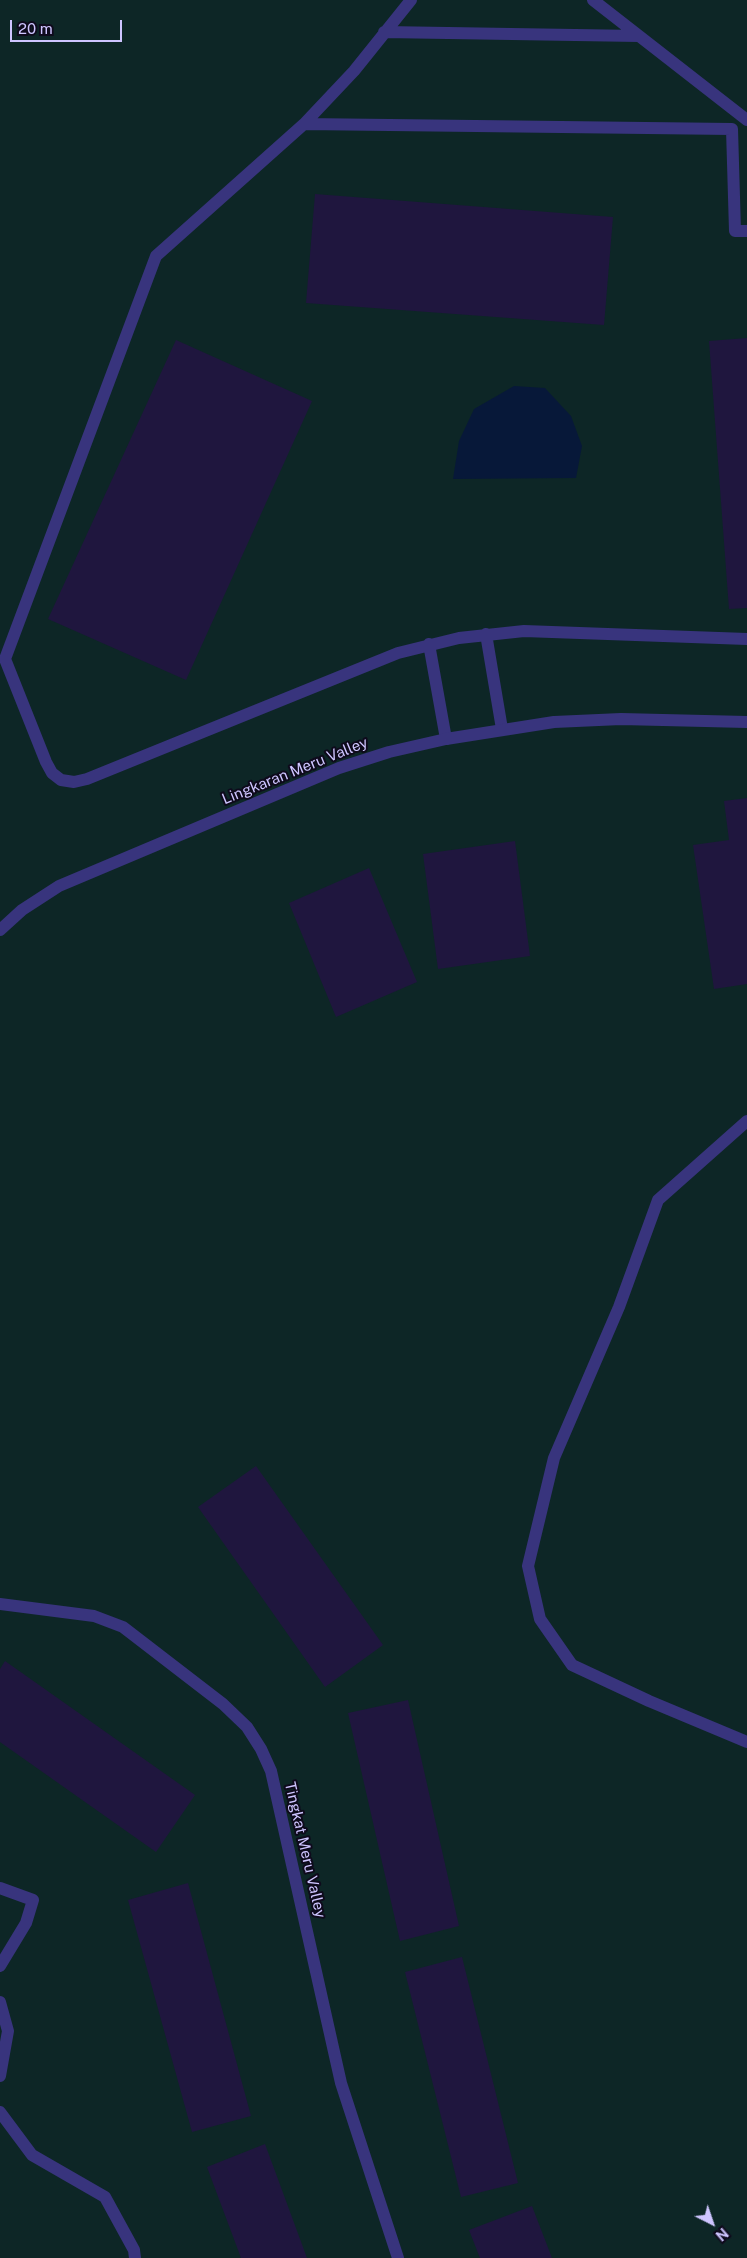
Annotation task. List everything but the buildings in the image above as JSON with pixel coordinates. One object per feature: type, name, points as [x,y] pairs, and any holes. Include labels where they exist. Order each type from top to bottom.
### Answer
[{"type":"street","points":[[411,0],[354,71],[304,124],[156,256],[5,659],[46,762],[52,772],[61,780],[74,782],[87,779],[398,653],[429,644],[486,634],[524,631],[747,639]]},
{"type":"street","points":[[304,124],[732,129],[745,118],[593,0]]},
{"type":"street","points":[[384,32],[639,36]]},
{"type":"street","points":[[732,129],[735,231],[747,231]]},
{"type":"street","points":[[486,634],[502,729]]},
{"type":"street","points":[[429,644],[446,739]]},
{"type":"street","name":"Lingkaran Meru Valley","points":[[0,930],[22,910],[59,886],[339,768],[389,752],[446,739],[554,722],[621,719],[747,722]]},
{"type":"street","points":[[747,1121],[658,1200],[619,1307],[554,1458],[528,1566],[540,1619],[572,1665],[649,1701],[747,1742]]},
{"type":"street","name":"Tingkat Meru Valley","points":[[0,1604],[94,1616],[123,1627],[223,1704],[247,1727],[261,1749],[270,1770],[341,2083],[398,2258]]},
{"type":"street","points":[[0,1888],[33,1900],[26,1923],[0,1966]]},
{"type":"street","points":[[0,2002],[8,2031],[0,2076]]},
{"type":"street","points":[[0,2112],[32,2155],[105,2197],[134,2250],[135,2258]]},
{"type":"green space","points":[[0,0],[747,0],[747,2258],[0,2258]]},
{"type":"water","points":[[514,386],[545,388],[571,416],[582,446],[576,478],[453,479],[459,441],[474,409]]}]
